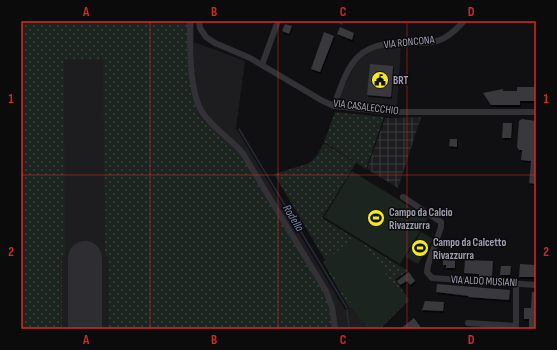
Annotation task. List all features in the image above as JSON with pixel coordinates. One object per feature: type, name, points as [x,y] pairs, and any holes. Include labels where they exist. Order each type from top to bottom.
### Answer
[{"type":"street","points":[[190,21],[191,67],[195,94],[202,111],[242,152],[326,291],[332,307],[335,329]]},
{"type":"street","name":"VIA CASALECCHIO","points":[[199,21],[200,28],[206,37],[215,43],[250,58],[321,100],[334,106],[390,112],[536,112]]},
{"type":"street","points":[[262,65],[278,21]]},
{"type":"street","name":"VIA RONCONA","points":[[334,106],[351,66],[359,56],[369,49],[381,44],[396,42],[438,40],[447,36],[464,21]]},
{"type":"street","name":"VIA ALDO MUSIANI","points":[[403,197],[441,222],[441,227],[428,265],[427,272],[432,278],[536,285]]},
{"type":"street","points":[[468,323],[516,327],[516,283]]},
{"type":"shaded area","points":[[21,21],[194,21],[194,42],[245,61],[236,128],[345,310],[351,308],[369,329],[21,329]]},
{"type":"shaded area","points":[[21,21],[188,21],[188,61],[192,94],[199,116],[240,154],[324,292],[330,308],[332,329],[109,329],[109,257],[105,257],[103,60],[64,60],[65,256],[62,257],[62,329],[21,329]]},
{"type":"shaded area","points":[[401,46],[397,107],[342,103],[340,98],[343,88],[354,67],[361,58],[382,47]]},
{"type":"shaded area","points":[[335,112],[384,117],[366,169],[324,142]]},
{"type":"shaded area","points":[[421,117],[398,188],[367,169],[385,118]]},
{"type":"shaded area","points":[[324,143],[356,163],[322,218],[408,271],[395,279],[409,300],[380,329],[369,329],[351,308],[349,308],[323,262],[325,260],[274,174],[307,164],[315,158]]},
{"type":"shaded area","name":"Campo da Calcio Rivazzurra","points":[[352,171],[428,218],[400,264],[324,217]]},
{"type":"shaded area","name":"Campo da Calcetto Rivazzurra","points":[[421,232],[433,239],[418,264],[406,257]]},
{"type":"shaded area","points":[[355,238],[362,243],[407,301],[379,329],[373,329],[348,300],[325,261]]},
{"type":"building","points":[[285,24],[292,26],[289,34],[282,31]]},
{"type":"building","points":[[340,27],[354,33],[352,40],[337,34]]},
{"type":"building","points":[[324,32],[334,36],[320,72],[311,69]]},
{"type":"building","name":"BRT","points":[[370,64],[393,66],[391,97],[367,95]]},
{"type":"building","points":[[517,87],[536,87],[536,101],[520,101],[520,105],[491,105],[483,93],[503,89],[503,91],[517,91]]},
{"type":"building","points":[[522,119],[536,121],[536,184],[529,183],[531,161],[521,160],[522,150],[519,150],[517,147],[519,121]]},
{"type":"building","points":[[503,123],[512,123],[511,138],[502,138]]},
{"type":"building","points":[[450,139],[457,139],[457,147],[449,146]]},
{"type":"building","points":[[443,260],[455,260],[455,268],[446,268],[446,265],[443,265]]},
{"type":"building","points":[[465,260],[493,261],[492,277],[464,273]]},
{"type":"building","points":[[520,264],[536,265],[536,277],[519,277]]},
{"type":"building","points":[[501,266],[511,266],[510,275],[500,275]]},
{"type":"building","points":[[409,272],[415,281],[410,285],[407,281],[400,285],[397,281]]},
{"type":"building","points":[[437,284],[510,290],[509,300],[468,297],[469,296],[436,292]]},
{"type":"building","points":[[532,292],[536,292],[536,329],[529,329],[529,319],[524,319],[524,308],[531,308]]},
{"type":"building","points":[[425,301],[444,302],[443,311],[422,310]]},
{"type":"building","points":[[414,318],[422,329],[400,329]]},
{"type":"waterway","points":[[336,21],[342,24],[343,21]]},
{"type":"waterway","name":"Rodella","points":[[239,129],[347,308]]},
{"type":"waterway","name":"Rodella","points":[[347,310],[349,329]]},
{"type":"runway","points":[[85,258],[85,329]]},
{"type":"place","name":"BRT","points":[[380,80]]},
{"type":"place","name":"Campo da Calcio Rivazzurra","points":[[376,218]]},
{"type":"place","name":"Campo da Calcetto Rivazzurra","points":[[420,248]]}]
